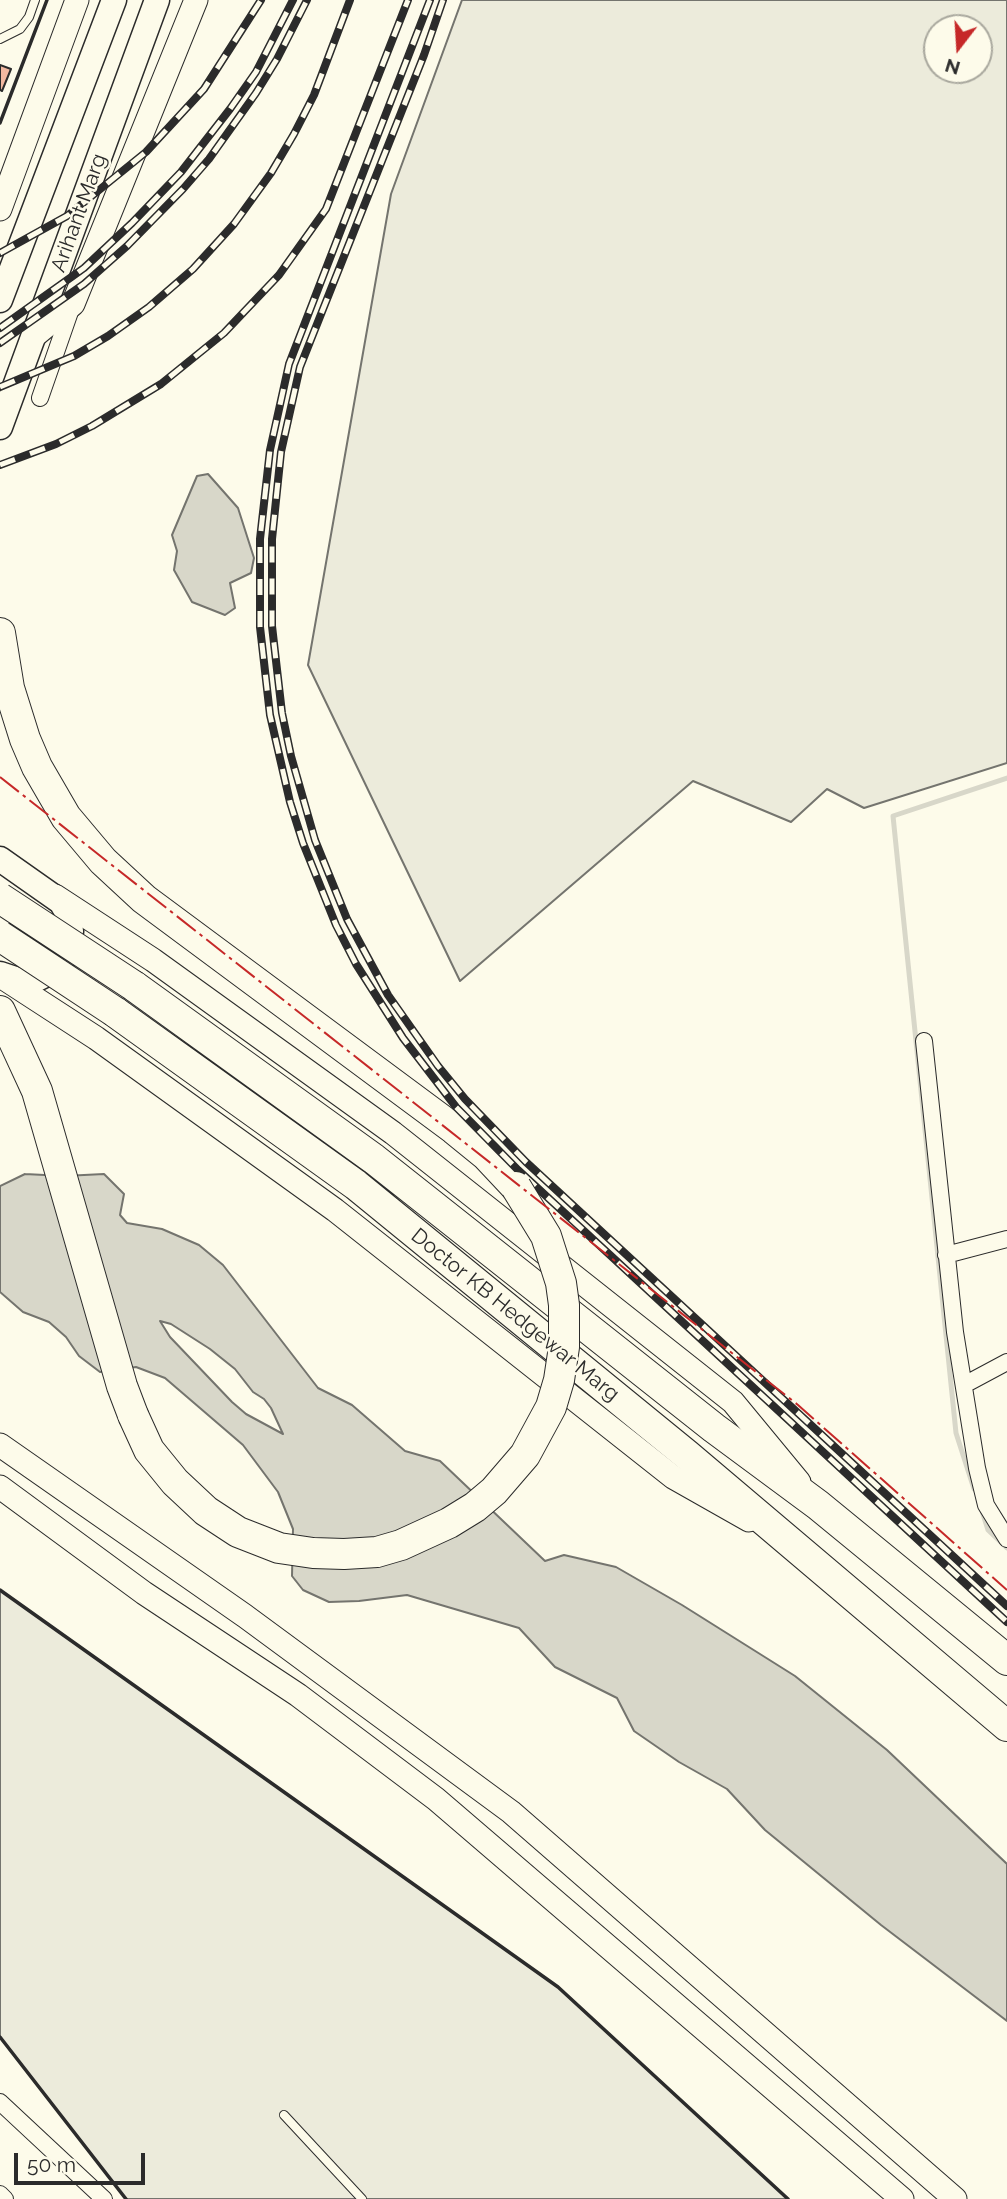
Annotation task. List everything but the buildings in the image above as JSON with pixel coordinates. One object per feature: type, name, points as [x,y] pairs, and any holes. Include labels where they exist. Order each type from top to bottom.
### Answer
[{"type":"highway","points":[[0,1011],[37,1091],[121,1386],[149,1450],[175,1482],[206,1511],[238,1532],[279,1548],[334,1554],[377,1552],[401,1545],[449,1523],[475,1507],[510,1474],[525,1455],[551,1407],[559,1380],[564,1347],[565,1305],[558,1270],[546,1236],[528,1203],[486,1155],[454,1129],[144,899],[103,861],[66,817],[37,767],[17,714],[2,644]]},
{"type":"highway","name":"Doctor KB Hedgewar Marg","points":[[0,898],[134,986],[374,1159],[714,1428],[818,1505],[1007,1660]]},
{"type":"highway","name":"Doctor KB Hedgewar Marg","points":[[0,936],[115,1012],[356,1185],[687,1455],[1007,1726]]},
{"type":"main road","name":"Arihant Marg","points":[[0,300],[114,0]]},
{"type":"main road","name":"Arihant Marg","points":[[0,427],[157,0]]},
{"type":"main road","points":[[0,859],[61,902],[68,915],[71,931],[69,947],[62,961],[51,972],[37,979],[21,981],[0,975]]},
{"type":"street","points":[[2,199],[77,0]]},
{"type":"street","points":[[40,398],[73,304],[196,0]]},
{"type":"street","points":[[33,337],[73,304]]},
{"type":"street","points":[[50,892],[153,960],[393,1133],[733,1402],[818,1505]]},
{"type":"street","points":[[0,975],[96,1038],[335,1210],[673,1477],[794,1545]]},
{"type":"street","points":[[924,1041],[955,1332],[977,1468],[986,1505],[1007,1539]]},
{"type":"street","points":[[946,1255],[1007,1239]]},
{"type":"street","points":[[964,1385],[1007,1362]]},
{"type":"street","points":[[0,1445],[245,1616],[511,1812],[955,2199]]},
{"type":"street","points":[[0,1487],[144,1593],[298,1695],[436,1799],[902,2199]]},
{"type":"street","points":[[0,2102],[104,2199]]},
{"type":"street","points":[[0,2194],[5,2199]]},
{"type":"lane","points":[[0,39],[20,29],[29,17],[35,0]]},
{"type":"lane","points":[[284,2115],[362,2199]]},
{"type":"shaded area","points":[[462,0],[1007,0],[1007,763],[864,808],[827,789],[791,822],[693,781],[460,981],[308,665],[391,194]]},
{"type":"shaded area","points":[[208,474],[238,508],[254,558],[251,573],[230,583],[235,608],[225,615],[192,602],[174,570],[177,551],[172,535],[197,476]]},
{"type":"shaded area","points":[[25,1174],[104,1174],[124,1194],[120,1215],[127,1223],[162,1229],[199,1245],[223,1265],[318,1388],[352,1405],[405,1451],[440,1461],[545,1561],[564,1555],[616,1567],[795,1676],[887,1750],[1007,1864],[1007,2021],[881,1925],[765,1830],[727,1789],[679,1762],[634,1731],[617,1698],[555,1667],[519,1628],[407,1595],[329,1602],[303,1590],[292,1576],[293,1529],[278,1492],[243,1445],[165,1378],[136,1367],[100,1372],[79,1356],[66,1337],[49,1322],[23,1312],[0,1292],[0,1186]],"holes":[[[160,1321],[171,1324],[235,1369],[253,1392],[271,1408],[283,1434],[246,1414],[232,1402],[170,1337]]]},
{"type":"shaded area","points":[[0,1590],[558,1987],[788,2199],[126,2199],[0,2037]]},
{"type":"waterway","points":[[974,1489],[956,1433],[893,816],[1007,778]]},
{"type":"waterway","points":[[982,1511],[988,1530],[1007,1548]]},
{"type":"railway","points":[[0,253],[67,216],[146,152],[204,89],[261,0]]},
{"type":"railway","points":[[0,328],[84,268],[181,172],[256,72],[293,0]]},
{"type":"railway","points":[[0,343],[84,284],[127,246],[183,189],[209,159],[256,93],[307,0]]},
{"type":"railway","points":[[0,387],[74,356],[108,336],[149,307],[193,269],[234,224],[271,173],[294,134],[314,95],[350,0]]},
{"type":"railway","points":[[0,465],[56,444],[92,426],[161,384],[224,333],[279,275],[326,209],[408,0]]},
{"type":"railway","points":[[430,0],[289,364],[270,450],[260,539],[260,627],[270,715],[290,802],[303,843],[336,925],[356,964],[403,1038],[456,1107],[518,1170],[1007,1622]]},
{"type":"railway","points":[[443,0],[424,55],[300,367],[281,452],[272,539],[272,626],[282,713],[291,756],[315,840],[347,919],[388,995],[465,1099],[526,1162],[1007,1606]]},
{"type":"wall","points":[[0,123],[47,0]]},
{"type":"wall","points":[[0,1590],[558,1987],[788,2199]]},
{"type":"wall","points":[[0,2037],[126,2199]]},
{"type":"power","points":[[0,777],[798,1405],[1007,1590]]}]
